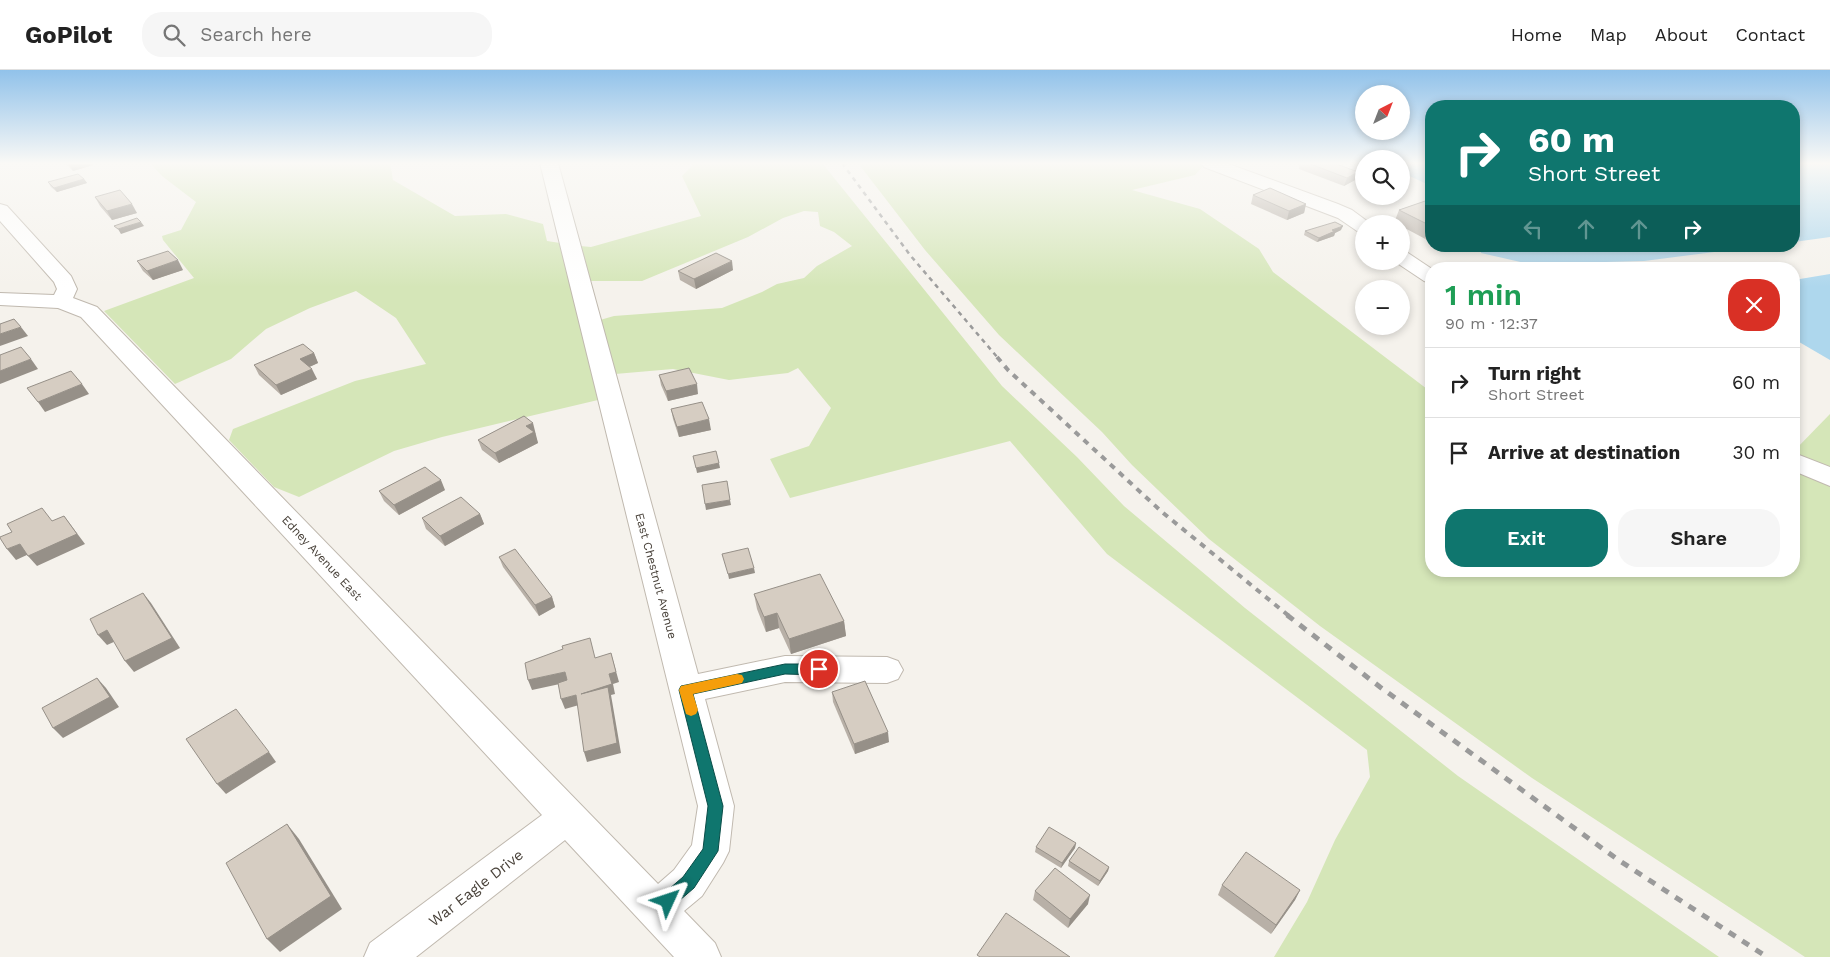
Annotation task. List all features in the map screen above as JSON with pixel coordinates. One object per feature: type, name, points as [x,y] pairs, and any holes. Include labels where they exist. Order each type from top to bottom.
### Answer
[{"type":"street","name":"East Chestnut Avenue","points":[[560,204],[716,806],[710,851],[688,883],[658,910]]},
{"type":"street","points":[[1321,204],[1345,214],[1355,221]]},
{"type":"street","points":[[0,210],[64,280],[67,289],[61,302]]},
{"type":"street","points":[[1410,263],[1425,273]]},
{"type":"street","name":"Edney Avenue East","points":[[0,300],[61,302],[77,306],[89,312],[567,817],[658,910]]},
{"type":"street","points":[[1800,464],[1830,477]]},
{"type":"street","points":[[686,690],[785,669],[887,670]]},
{"type":"street","name":"War Eagle Drive","points":[[384,957],[567,817]]},
{"type":"street","points":[[658,910],[701,957]]},
{"type":"green space","points":[[195,204],[435,204],[455,216],[506,214],[543,224],[547,241],[560,243],[598,400],[442,437],[394,451],[299,497],[274,487],[229,440],[233,429],[355,381],[426,364],[396,318],[356,291],[310,308],[266,329],[231,359],[175,384],[104,311],[194,278],[163,240],[162,236],[181,230]]},
{"type":"green space","points":[[695,204],[855,204],[1002,386],[1077,457],[1124,506],[1245,608],[1458,776],[1719,957],[1274,957],[1307,902],[1335,840],[1370,777],[1367,750],[1107,554],[1010,441],[790,498],[770,459],[809,446],[831,408],[798,368],[788,373],[729,380],[673,369],[615,374],[600,320],[614,316],[722,308],[777,284],[804,278],[817,266],[852,246],[834,232],[820,226],[818,212],[804,211],[783,218],[748,237],[642,281],[590,281],[580,246],[591,247],[701,216]]},
{"type":"green space","points":[[890,204],[1184,204],[1200,209],[1259,249],[1273,272],[1425,387],[1425,577],[1800,577],[1800,471],[1830,485],[1830,957],[1805,957],[1532,778],[1320,626],[1209,539],[1132,465],[1102,432],[999,335],[925,250]]},
{"type":"green space","points":[[1830,414],[1830,470],[1800,456],[1800,445]]},
{"type":"water","points":[[1800,204],[1830,204],[1830,237],[1800,241]]},
{"type":"water","points":[[1714,252],[1644,261],[1606,262],[1520,262],[1481,253]]},
{"type":"water","points":[[1830,274],[1830,360],[1800,342],[1800,279]]},
{"type":"building","points":[[101,204],[131,204],[107,211]]},
{"type":"building","points":[[1274,204],[1305,204],[1289,211]]},
{"type":"building","points":[[1415,204],[1425,204],[1425,223],[1399,210]]},
{"type":"building","points":[[137,218],[141,222],[118,229],[114,226]]},
{"type":"building","points":[[1335,222],[1343,226],[1319,238],[1305,231]]},
{"type":"building","points":[[168,251],[178,260],[147,271],[137,261]]},
{"type":"building","points":[[716,253],[732,261],[694,279],[678,271]]},
{"type":"building","points":[[14,319],[21,327],[0,334],[0,324]]},
{"type":"building","points":[[303,344],[314,353],[300,359],[312,369],[276,385],[254,365]]},
{"type":"building","points":[[21,347],[31,359],[0,371],[0,355]]},
{"type":"building","points":[[689,368],[697,384],[666,391],[659,375]]},
{"type":"building","points":[[71,371],[82,384],[38,402],[27,388]]},
{"type":"building","points":[[702,402],[709,419],[677,427],[671,409]]},
{"type":"building","points":[[524,416],[533,423],[526,426],[534,432],[495,453],[478,440]]},
{"type":"building","points":[[716,451],[719,463],[696,468],[693,456]]},
{"type":"building","points":[[425,467],[441,480],[394,505],[379,491]]},
{"type":"building","points":[[727,481],[730,500],[705,504],[702,485]]},
{"type":"building","points":[[461,497],[480,514],[440,536],[422,518]]},
{"type":"building","points":[[42,508],[52,521],[64,516],[77,534],[28,556],[20,544],[7,549],[0,537],[12,532],[7,524]]},
{"type":"building","points":[[748,548],[754,568],[728,574],[722,554]]},
{"type":"building","points":[[515,549],[552,597],[535,605],[499,557]]},
{"type":"building","points":[[820,574],[844,621],[789,639],[777,613],[764,617],[754,594]]},
{"type":"building","points":[[143,593],[172,638],[125,661],[107,630],[98,635],[90,619]]},
{"type":"building","points":[[590,638],[595,658],[611,653],[616,672],[609,674],[612,684],[581,694],[608,687],[617,743],[584,752],[576,695],[561,699],[558,683],[567,680],[565,672],[528,680],[525,663],[563,649],[562,646]]},
{"type":"building","points":[[97,678],[110,697],[53,728],[42,708]]},
{"type":"building","points":[[865,681],[888,732],[854,744],[832,692]]},
{"type":"building","points":[[236,709],[269,752],[217,784],[186,739]]},
{"type":"building","points":[[287,824],[331,896],[267,939],[226,863]]},
{"type":"building","points":[[1049,827],[1076,843],[1062,863],[1036,847]]},
{"type":"building","points":[[1079,847],[1109,867],[1100,881],[1069,861]]},
{"type":"building","points":[[1246,852],[1300,890],[1276,925],[1222,885]]},
{"type":"building","points":[[1055,868],[1090,895],[1070,919],[1035,891]]},
{"type":"building","points":[[1006,913],[1070,957],[980,957],[977,955]]},
{"type":"railway","points":[[873,204],[910,255],[998,358]]},
{"type":"railway","points":[[997,357],[1008,370],[1162,512],[1289,616]]},
{"type":"railway","points":[[1287,615],[1380,687],[1617,859],[1767,957]]},
{"type":"slow traffic","points":[[691,710],[686,690],[737,679]]},
{"type":"route","points":[[668,901],[688,883],[710,851],[716,806],[686,690],[785,669],[819,669]]}]
